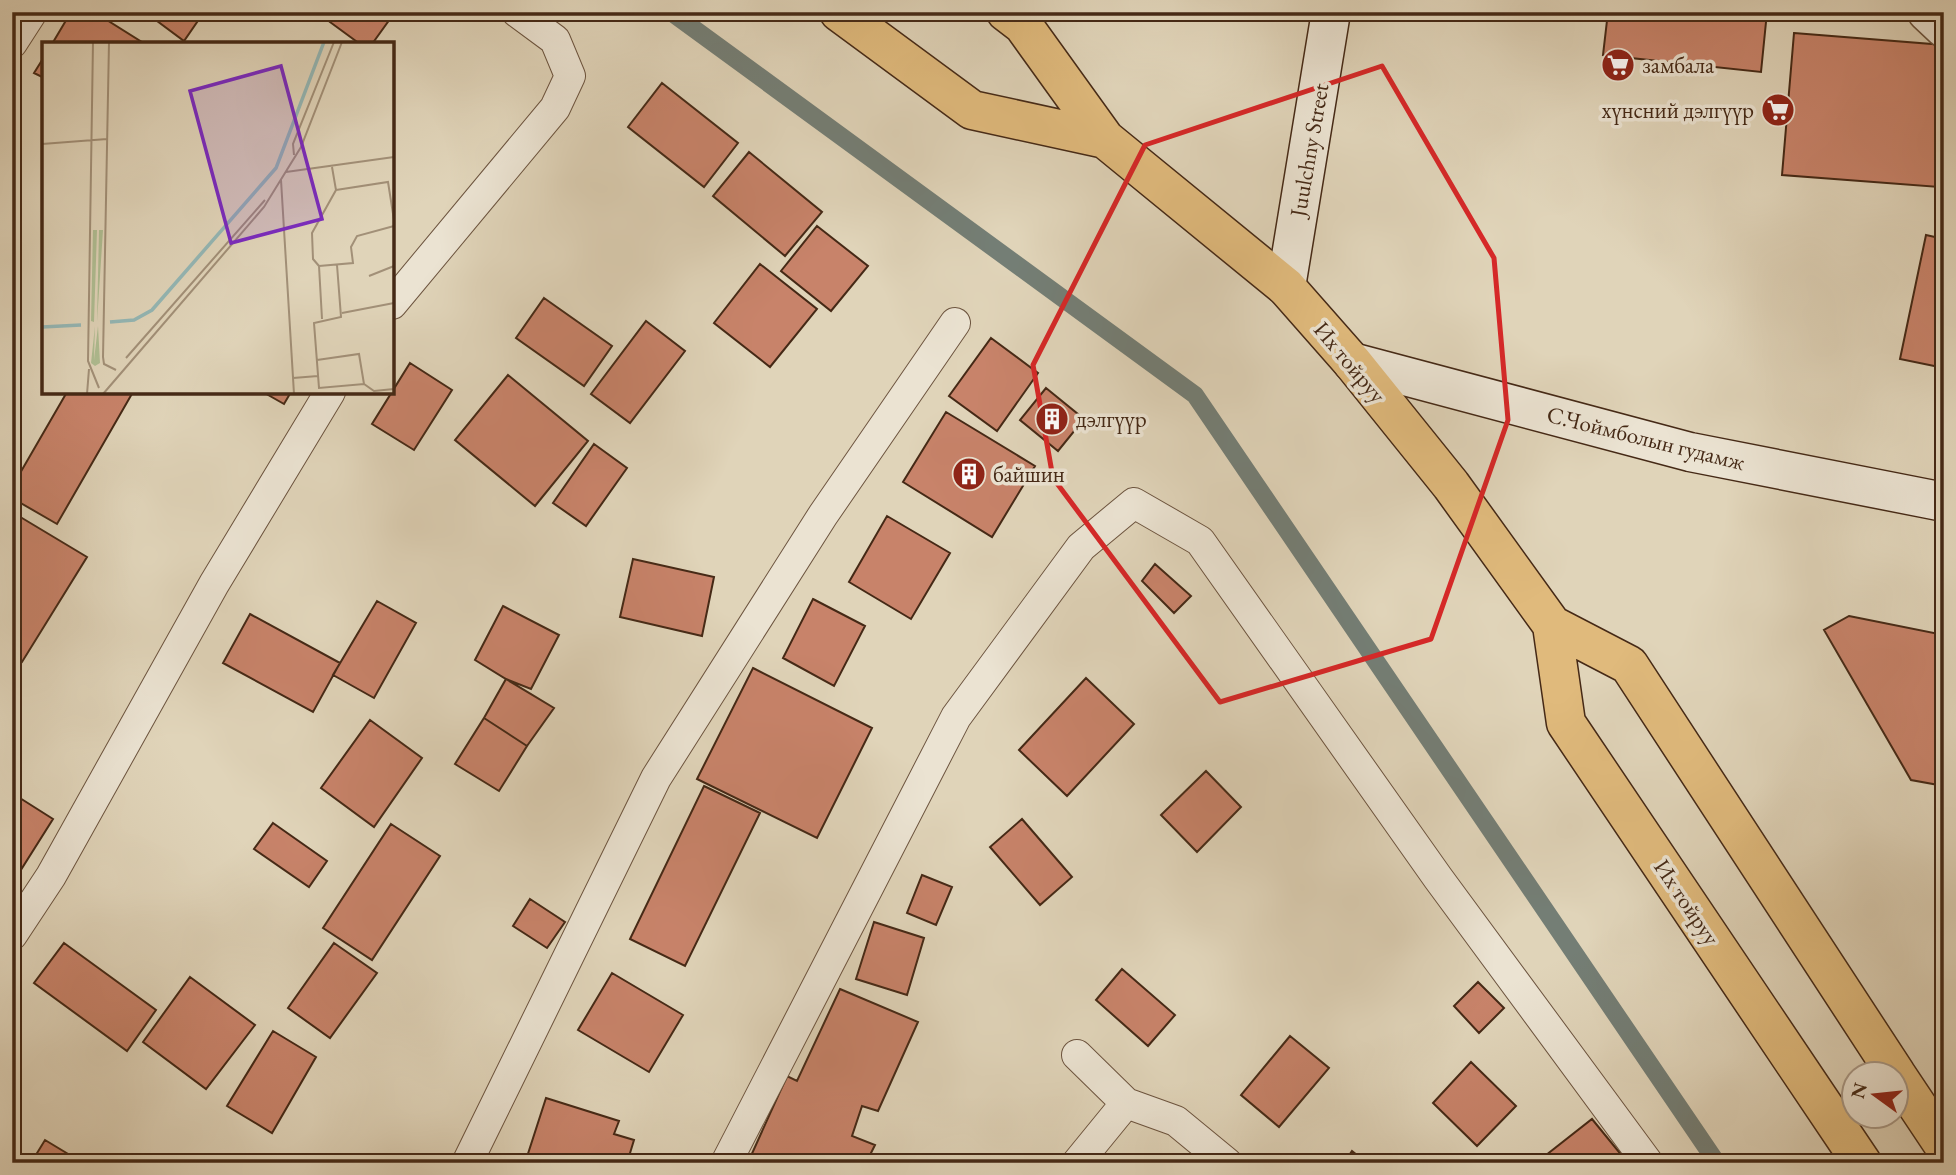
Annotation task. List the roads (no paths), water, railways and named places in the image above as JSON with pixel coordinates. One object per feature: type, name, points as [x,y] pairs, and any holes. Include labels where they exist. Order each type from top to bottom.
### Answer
[{"type":"main road","name":"Их тойруу","points":[[839,12],[972,110],[1105,139]]},
{"type":"main road","name":"Их тойруу","points":[[1006,12],[1024,25],[1105,139],[1286,287],[1352,362],[1451,485],[1552,625],[1629,666],[1887,1060]]},
{"type":"main road","name":"Juulchny Street","points":[[1286,287],[1331,12]]},
{"type":"main road","points":[[1927,12],[1944,28]]},
{"type":"main road","name":"С.Чоймболын гудамж","points":[[1352,362],[1690,452],[1944,502]]},
{"type":"main road","name":"Их тойруу","points":[[1552,625],[1566,723],[1863,1163]]},
{"type":"main road","name":"Их тойруу","points":[[1910,1095],[1944,1146]]},
{"type":"lane","points":[[12,43],[32,12]]},
{"type":"lane","points":[[394,302],[555,108],[570,76],[555,40],[517,12]]},
{"type":"lane","points":[[467,1163],[656,778],[823,516],[954,323]]},
{"type":"lane","points":[[12,935],[51,876],[214,584],[329,394]]},
{"type":"lane","points":[[726,1163],[956,718],[1081,547],[1134,503],[1200,541],[1438,878],[1648,1163]]},
{"type":"lane","points":[[1077,1055],[1126,1103],[1176,1121],[1227,1163]]},
{"type":"lane","points":[[1077,1163],[1126,1103]]},
{"type":"waterway","points":[[671,12],[1195,395],[1717,1163]]},
{"type":"place","name":"замбала","points":[[1618,65]]},
{"type":"place","name":"хүнсний дэлгүүр","points":[[1778,110]]},
{"type":"place","name":"дэлгүүр","points":[[1052,419]]},
{"type":"place","name":"байшин","points":[[969,474]]}]
